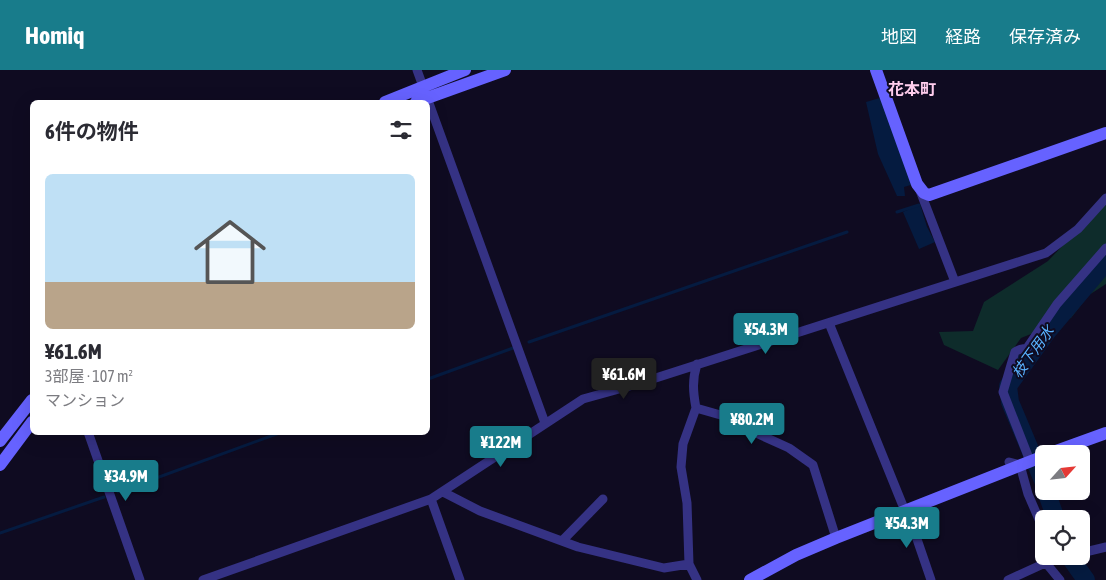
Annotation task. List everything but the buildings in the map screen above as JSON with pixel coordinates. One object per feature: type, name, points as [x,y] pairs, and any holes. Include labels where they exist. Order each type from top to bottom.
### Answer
[{"type":"street","points":[[417,70],[422,95]]},
{"type":"street","points":[[422,95],[465,70]]},
{"type":"street","points":[[396,100],[422,95],[504,70]]},
{"type":"street","points":[[876,70],[955,282]]},
{"type":"street","points":[[430,116],[545,423]]},
{"type":"street","points":[[919,188],[924,193],[932,194],[1106,133]]},
{"type":"street","points":[[203,580],[430,499],[583,399],[637,384],[1046,253],[1078,229],[1106,198]]},
{"type":"street","points":[[1035,510],[1028,494],[1032,459],[1003,392],[1011,371],[1013,355],[1017,350],[1027,348],[1057,304],[1106,248]]},
{"type":"street","points":[[828,323],[903,506],[907,510],[931,580]]},
{"type":"street","points":[[697,364],[692,379],[693,399],[696,408],[683,444],[681,467],[686,503],[689,564],[697,580]]},
{"type":"street","points":[[0,441],[30,403]]},
{"type":"street","points":[[696,408],[752,424],[756,433],[760,436],[789,448],[812,465],[836,538]]},
{"type":"street","points":[[0,465],[30,425]]},
{"type":"street","points":[[749,580],[796,555],[836,538],[1032,459],[1106,433]]},
{"type":"street","points":[[89,435],[140,580]]},
{"type":"street","points":[[443,492],[480,511],[562,541],[664,568],[689,564]]},
{"type":"street","points":[[430,499],[460,580]]},
{"type":"street","points":[[562,541],[603,499]]},
{"type":"street","points":[[1090,550],[1106,546]]},
{"type":"street","points":[[1008,580],[1036,565]]},
{"type":"street","points":[[1051,565],[1060,580]]},
{"type":"green space","points":[[1106,200],[1106,284],[1089,295],[1071,318],[1021,338],[998,370],[944,345],[939,332],[973,331],[984,302],[1048,261]]},
{"type":"water","points":[[883,97],[914,184],[904,187],[905,196],[897,196],[878,154],[866,102]]},
{"type":"water","points":[[920,204],[927,227],[935,242],[919,249],[903,212]]},
{"type":"waterway","points":[[897,212],[919,205]]},
{"type":"waterway","points":[[529,342],[847,232]]},
{"type":"waterway","name":"枝下用水","points":[[1035,462],[1010,402],[1008,386],[1047,332],[1106,262]]},
{"type":"waterway","points":[[430,378],[513,348]]},
{"type":"waterway","points":[[118,492],[274,435]]},
{"type":"waterway","points":[[0,533],[104,497]]},
{"type":"waterway","name":"枝下用水","points":[[1049,500],[1053,510]]},
{"type":"waterway","name":"枝下用水","points":[[1075,565],[1086,580]]},
{"type":"district","name":"花本町","points":[[912,89]]}]
